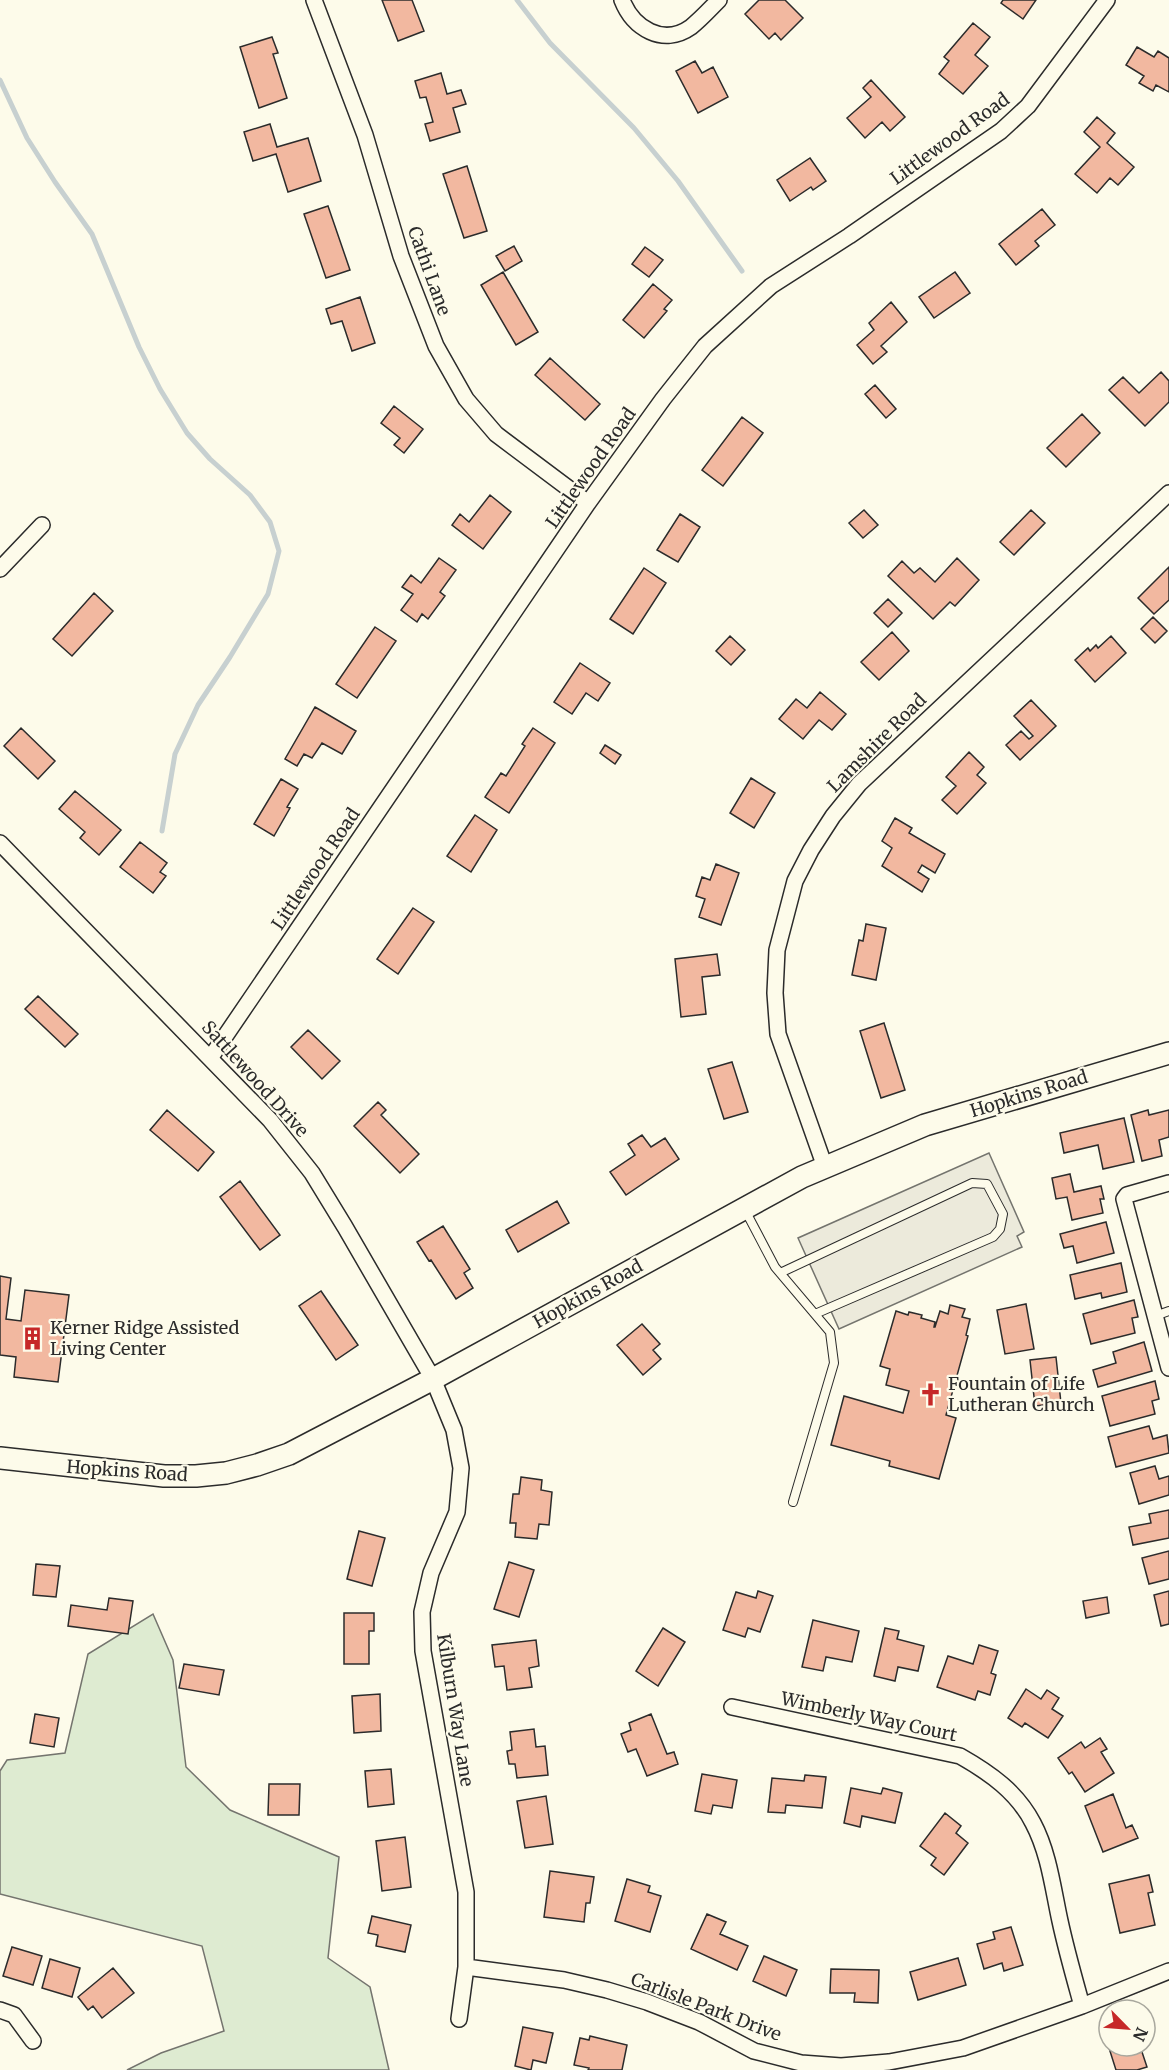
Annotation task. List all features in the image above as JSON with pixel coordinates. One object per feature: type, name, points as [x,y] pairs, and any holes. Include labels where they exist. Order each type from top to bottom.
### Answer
[{"type":"main road","name":"Hopkins Road","points":[[0,1458],[164,1476],[196,1476],[226,1473],[289,1454],[433,1380],[802,1177],[924,1125],[1169,1053]]},
{"type":"street","name":"Cathi Lane","points":[[314,0],[365,135],[401,256],[436,346],[466,399],[496,434],[588,504]]},
{"type":"street","points":[[622,0],[630,16],[638,24],[645,29],[663,34],[679,33],[691,27],[719,0]]},
{"type":"street","name":"Littlewood Road","points":[[211,1057],[588,504],[663,399],[705,346],[771,286],[849,236],[1001,131],[1028,106],[1107,0]]},
{"type":"street","name":"Lamshire Road","points":[[825,1167],[778,1034],[775,993],[777,950],[795,882],[811,850],[833,816],[859,784],[1169,493]]},
{"type":"street","points":[[0,569],[42,525]]},
{"type":"street","name":"Sattlewood Drive","points":[[0,843],[270,1120],[312,1173],[433,1380]]},
{"type":"street","points":[[1169,1183],[1127,1195],[1125,1199],[1162,1314],[1169,1368]]},
{"type":"street","name":"Kilburn Way Lane","points":[[433,1380],[454,1430],[461,1468],[457,1512],[431,1573],[422,1612],[423,1652],[466,1892],[466,1967],[459,2019]]},
{"type":"street","name":"Wimberly Way Court","points":[[732,1707],[960,1756],[991,1774],[1015,1796],[1034,1824],[1048,1863],[1082,2006]]},
{"type":"street","name":"Carlisle Park Drive","points":[[466,1967],[564,1980],[607,1990],[647,2002],[699,2022],[754,2050],[801,2063],[841,2066],[889,2062],[963,2048],[1082,2006],[1169,1971]]},
{"type":"street","points":[[0,2010],[14,2014],[33,2041]]},
{"type":"lane","points":[[780,1273],[972,1183],[987,1184],[1003,1214],[1000,1228],[993,1237],[815,1314]]},
{"type":"lane","points":[[745,1209],[780,1273],[830,1332],[834,1363],[793,1502]]},
{"type":"green space","points":[[153,1614],[173,1660],[186,1767],[230,1810],[339,1857],[328,1958],[370,1987],[389,2070],[127,2070],[161,2053],[224,2031],[202,1946],[0,1894],[0,1771],[7,1760],[65,1753],[88,1654]]},
{"type":"shaded area","points":[[989,1153],[1024,1232],[1017,1236],[1022,1247],[839,1329],[798,1238]]},
{"type":"building","points":[[382,0],[412,0],[424,31],[398,41]]},
{"type":"building","points":[[759,0],[785,0],[803,18],[781,40],[775,33],[769,39],[745,14]]},
{"type":"building","points":[[1003,0],[1036,0],[1023,19],[1001,3]]},
{"type":"building","points":[[973,23],[990,37],[975,55],[988,66],[963,94],[939,74],[949,61],[944,57]]},
{"type":"building","points":[[272,37],[278,53],[273,54],[287,98],[259,108],[240,47]]},
{"type":"building","points":[[1137,47],[1154,57],[1158,51],[1169,58],[1169,92],[1156,85],[1153,91],[1139,83],[1144,76],[1126,65]]},
{"type":"building","points":[[695,61],[702,73],[713,67],[728,97],[698,113],[676,71]]},
{"type":"building","points":[[441,73],[447,94],[461,90],[466,104],[453,108],[460,132],[430,141],[425,124],[433,122],[426,97],[420,98],[415,81]]},
{"type":"building","points":[[871,80],[905,117],[890,131],[882,122],[865,138],[847,118],[871,97],[863,88]]},
{"type":"building","points":[[1097,117],[1115,133],[1107,143],[1134,167],[1118,185],[1110,178],[1097,193],[1075,174],[1100,147],[1084,132]]},
{"type":"building","points":[[270,124],[277,147],[308,138],[321,181],[288,192],[276,154],[253,161],[244,132]]},
{"type":"building","points":[[810,158],[826,181],[813,190],[811,187],[790,201],[777,180]]},
{"type":"building","points":[[467,166],[487,231],[464,238],[443,174]]},
{"type":"building","points":[[328,206],[350,270],[326,278],[304,214]]},
{"type":"building","points":[[1042,209],[1055,225],[1035,241],[1039,246],[1016,265],[999,244]]},
{"type":"building","points":[[514,246],[522,261],[505,271],[496,256]]},
{"type":"building","points":[[645,247],[663,260],[649,277],[632,264]]},
{"type":"building","points":[[503,272],[538,332],[516,345],[481,285]]},
{"type":"building","points":[[955,272],[970,293],[934,318],[919,297]]},
{"type":"building","points":[[653,284],[672,300],[664,309],[667,311],[644,338],[623,320]]},
{"type":"building","points":[[360,297],[375,343],[352,351],[342,321],[331,324],[326,309]]},
{"type":"building","points":[[891,302],[907,322],[881,346],[887,352],[873,364],[857,345],[874,330],[869,323]]},
{"type":"building","points":[[550,358],[600,404],[585,420],[535,375]]},
{"type":"building","points":[[1161,372],[1169,381],[1169,402],[1145,426],[1109,390],[1123,377],[1139,393]]},
{"type":"building","points":[[875,385],[896,409],[886,418],[865,394]]},
{"type":"building","points":[[394,406],[423,429],[404,453],[394,445],[400,438],[381,423]]},
{"type":"building","points":[[1082,414],[1100,433],[1066,467],[1047,448]]},
{"type":"building","points":[[742,417],[763,433],[723,486],[702,470]]},
{"type":"building","points":[[490,495],[511,512],[483,549],[452,525],[460,514],[469,522]]},
{"type":"building","points":[[864,510],[878,525],[863,538],[849,523]]},
{"type":"building","points":[[1031,510],[1045,523],[1014,555],[1000,542]]},
{"type":"building","points":[[680,514],[700,527],[678,562],[657,550]]},
{"type":"building","points":[[439,558],[456,570],[440,592],[445,596],[428,619],[422,614],[417,622],[401,610],[413,594],[402,587],[411,575],[421,583]]},
{"type":"building","points":[[957,558],[979,580],[955,606],[950,602],[933,619],[888,576],[902,561],[914,573],[920,568],[935,582]]},
{"type":"building","points":[[1169,567],[1169,600],[1154,614],[1138,598]]},
{"type":"building","points":[[644,568],[666,583],[633,634],[610,619]]},
{"type":"building","points":[[94,593],[113,611],[72,656],[53,639]]},
{"type":"building","points":[[888,599],[902,613],[888,627],[874,613]]},
{"type":"building","points":[[1153,617],[1167,631],[1155,643],[1141,629]]},
{"type":"building","points":[[375,627],[396,641],[357,698],[336,684]]},
{"type":"building","points":[[892,632],[909,651],[879,680],[861,662]]},
{"type":"building","points":[[730,636],[745,650],[731,665],[716,651]]},
{"type":"building","points":[[1111,636],[1126,653],[1095,682],[1075,660],[1088,648],[1090,651],[1096,645],[1098,648]]},
{"type":"building","points":[[580,663],[610,683],[598,701],[586,693],[572,714],[554,702]]},
{"type":"building","points":[[820,692],[846,714],[832,730],[819,720],[803,739],[779,719],[796,699],[807,708]]},
{"type":"building","points":[[1031,700],[1056,726],[1020,760],[1006,745],[1021,731],[1029,739],[1033,736],[1014,716]]},
{"type":"building","points":[[315,707],[356,731],[342,754],[322,743],[312,758],[304,754],[297,766],[285,759]]},
{"type":"building","points":[[21,728],[55,761],[38,779],[4,746]]},
{"type":"building","points":[[533,728],[555,743],[509,813],[485,797],[501,773],[506,776],[525,746],[522,744]]},
{"type":"building","points":[[605,745],[621,755],[615,764],[600,753]]},
{"type":"building","points":[[969,752],[984,767],[977,775],[986,783],[957,814],[942,800],[956,786],[946,777]]},
{"type":"building","points":[[751,778],[775,793],[754,828],[730,813]]},
{"type":"building","points":[[281,779],[298,789],[274,836],[254,824]]},
{"type":"building","points":[[75,791],[121,830],[99,855],[80,838],[85,832],[59,809]]},
{"type":"building","points":[[475,815],[497,830],[471,872],[447,856]]},
{"type":"building","points":[[895,818],[912,828],[909,833],[945,854],[935,873],[922,865],[918,872],[929,879],[922,892],[882,866],[892,848],[882,841]]},
{"type":"building","points":[[140,842],[167,863],[160,872],[166,876],[153,893],[120,867]]},
{"type":"building","points":[[716,864],[739,873],[721,925],[699,917],[705,899],[696,896],[702,877],[710,880]]},
{"type":"building","points":[[413,908],[434,922],[398,974],[377,959]]},
{"type":"building","points":[[866,924],[886,928],[876,980],[852,975],[859,940],[863,941]]},
{"type":"building","points":[[717,954],[720,975],[702,977],[706,1014],[681,1017],[675,959]]},
{"type":"building","points":[[38,996],[78,1034],[65,1047],[25,1009]]},
{"type":"building","points":[[884,1023],[905,1090],[881,1098],[860,1031]]},
{"type":"building","points":[[308,1030],[340,1061],[322,1079],[291,1047]]},
{"type":"building","points":[[732,1062],[748,1112],[724,1119],[708,1069]]},
{"type":"building","points":[[378,1102],[386,1110],[381,1115],[419,1154],[400,1173],[354,1126]]},
{"type":"building","points":[[167,1110],[214,1152],[198,1171],[150,1130]]},
{"type":"building","points":[[1148,1110],[1149,1115],[1169,1110],[1169,1137],[1159,1140],[1162,1156],[1142,1161],[1131,1115]]},
{"type":"building","points":[[1124,1118],[1134,1162],[1103,1169],[1098,1145],[1064,1153],[1060,1133]]},
{"type":"building","points":[[642,1135],[651,1147],[665,1138],[679,1159],[626,1195],[610,1172],[635,1155],[628,1144]]},
{"type":"building","points":[[1070,1174],[1074,1192],[1101,1186],[1104,1199],[1100,1199],[1103,1213],[1072,1220],[1067,1197],[1056,1199],[1052,1178]]},
{"type":"building","points":[[240,1181],[280,1235],[260,1250],[220,1197]]},
{"type":"building","points":[[557,1201],[569,1223],[518,1252],[506,1230]]},
{"type":"building","points":[[1106,1222],[1114,1253],[1077,1263],[1073,1246],[1064,1248],[1060,1234]]},
{"type":"building","points":[[443,1226],[470,1269],[464,1273],[473,1288],[456,1299],[417,1242]]},
{"type":"building","points":[[1121,1263],[1127,1292],[1102,1298],[1101,1293],[1075,1299],[1070,1275]]},
{"type":"building","name":"Kerner Ridge Assisted Living Center","points":[[0,1276],[11,1278],[6,1319],[21,1321],[25,1290],[69,1295],[58,1382],[14,1377],[16,1357],[0,1355]]},
{"type":"building","points":[[321,1291],[358,1345],[336,1360],[299,1306]]},
{"type":"building","points":[[1134,1300],[1138,1317],[1132,1318],[1135,1333],[1091,1344],[1083,1314]]},
{"type":"building","points":[[1026,1304],[1034,1349],[1005,1354],[997,1310]]},
{"type":"building","name":"Fountain of Life Lutheran Church","points":[[950,1305],[965,1309],[962,1317],[970,1319],[966,1335],[968,1336],[946,1415],[956,1418],[939,1479],[889,1466],[890,1461],[831,1445],[844,1396],[903,1413],[909,1391],[886,1385],[890,1369],[880,1366],[896,1311],[908,1315],[909,1312],[922,1315],[921,1318],[935,1322],[935,1327],[940,1311],[948,1314]]},
{"type":"building","points":[[642,1324],[660,1344],[653,1350],[661,1359],[643,1375],[617,1345]]},
{"type":"building","points":[[1144,1342],[1152,1371],[1098,1387],[1093,1370],[1116,1363],[1113,1352]]},
{"type":"building","points":[[1056,1357],[1061,1403],[1035,1406],[1030,1360]]},
{"type":"building","points":[[1155,1381],[1159,1399],[1152,1401],[1155,1414],[1110,1426],[1102,1396]]},
{"type":"building","points":[[1149,1426],[1153,1439],[1167,1435],[1169,1453],[1116,1467],[1108,1437]]},
{"type":"building","points":[[1155,1466],[1159,1479],[1169,1476],[1169,1495],[1139,1504],[1130,1473]]},
{"type":"building","points":[[521,1477],[542,1480],[541,1490],[552,1492],[549,1525],[539,1524],[537,1539],[515,1537],[516,1523],[510,1523],[513,1494],[519,1494]]},
{"type":"building","points":[[1169,1510],[1169,1538],[1133,1545],[1129,1527],[1151,1523],[1149,1514]]},
{"type":"building","points":[[359,1531],[385,1538],[372,1586],[347,1579]]},
{"type":"building","points":[[1169,1551],[1169,1579],[1149,1584],[1142,1558]]},
{"type":"building","points":[[509,1562],[534,1570],[519,1617],[494,1609]]},
{"type":"building","points":[[36,1564],[60,1566],[56,1597],[33,1595]]},
{"type":"building","points":[[758,1591],[773,1596],[760,1632],[748,1628],[745,1637],[723,1630],[736,1592],[756,1598]]},
{"type":"building","points":[[1169,1591],[1169,1624],[1161,1626],[1154,1595]]},
{"type":"building","points":[[1107,1597],[1109,1613],[1086,1618],[1083,1601]]},
{"type":"building","points":[[109,1598],[133,1601],[128,1634],[68,1626],[71,1605],[107,1610]]},
{"type":"building","points":[[344,1613],[374,1613],[374,1631],[369,1631],[369,1664],[344,1664]]},
{"type":"building","points":[[813,1620],[859,1631],[852,1662],[826,1657],[823,1671],[802,1667]]},
{"type":"building","points":[[663,1628],[685,1642],[658,1686],[636,1671]]},
{"type":"building","points":[[885,1628],[899,1631],[897,1639],[924,1646],[918,1671],[898,1667],[895,1681],[874,1676]]},
{"type":"building","points":[[536,1640],[539,1666],[529,1668],[532,1687],[507,1690],[504,1666],[495,1667],[492,1645]]},
{"type":"building","points":[[979,1645],[998,1651],[991,1673],[996,1675],[990,1695],[978,1691],[975,1700],[937,1687],[948,1656],[973,1664]]},
{"type":"building","points":[[184,1664],[224,1670],[219,1695],[179,1688]]},
{"type":"building","points":[[1026,1689],[1041,1699],[1047,1690],[1059,1698],[1052,1709],[1063,1716],[1048,1738],[1025,1723],[1022,1727],[1008,1718]]},
{"type":"building","points":[[380,1694],[381,1731],[354,1733],[352,1696]]},
{"type":"building","points":[[35,1714],[59,1718],[54,1747],[30,1743]]},
{"type":"building","points":[[651,1714],[667,1754],[674,1752],[678,1764],[647,1776],[636,1749],[628,1752],[621,1734],[631,1730],[629,1723]]},
{"type":"building","points":[[534,1729],[536,1747],[545,1746],[548,1775],[517,1778],[515,1764],[509,1764],[507,1751],[512,1750],[510,1732]]},
{"type":"building","points":[[1100,1738],[1107,1749],[1101,1752],[1114,1773],[1085,1792],[1072,1772],[1069,1774],[1058,1758],[1081,1742],[1085,1748]]},
{"type":"building","points":[[391,1769],[394,1804],[368,1807],[365,1771]]},
{"type":"building","points":[[702,1774],[737,1780],[732,1808],[713,1805],[711,1814],[695,1811]]},
{"type":"building","points":[[805,1775],[826,1777],[822,1808],[786,1805],[785,1813],[768,1812],[772,1778],[804,1781]]},
{"type":"building","points":[[269,1784],[300,1784],[299,1815],[268,1815]]},
{"type":"building","points":[[851,1788],[881,1794],[883,1788],[902,1793],[895,1823],[862,1816],[860,1827],[844,1823]]},
{"type":"building","points":[[1113,1794],[1126,1828],[1132,1825],[1138,1838],[1103,1852],[1085,1806]]},
{"type":"building","points":[[546,1796],[553,1844],[525,1848],[517,1801]]},
{"type":"building","points":[[945,1813],[961,1826],[956,1833],[968,1843],[944,1875],[931,1865],[936,1858],[920,1846]]},
{"type":"building","points":[[405,1837],[411,1887],[382,1891],[376,1841]]},
{"type":"building","points":[[550,1871],[594,1877],[590,1903],[586,1903],[584,1922],[544,1917]]},
{"type":"building","points":[[1149,1875],[1153,1892],[1148,1893],[1155,1925],[1120,1933],[1109,1884]]},
{"type":"building","points":[[627,1879],[650,1886],[648,1892],[661,1896],[650,1932],[615,1921]]},
{"type":"building","points":[[707,1914],[726,1922],[720,1934],[748,1946],[737,1970],[691,1949]]},
{"type":"building","points":[[372,1916],[411,1925],[405,1952],[376,1946],[378,1935],[368,1933]]},
{"type":"building","points":[[1011,1927],[1023,1965],[1004,1971],[1002,1963],[984,1969],[977,1944],[995,1939],[993,1932]]},
{"type":"building","points":[[12,1947],[42,1956],[33,1985],[3,1976]]},
{"type":"building","points":[[764,1956],[797,1970],[786,1996],[753,1981]]},
{"type":"building","points":[[958,1958],[966,1985],[918,2000],[910,1972]]},
{"type":"building","points":[[50,1959],[80,1968],[72,1997],[42,1988]]},
{"type":"building","points":[[113,1968],[134,1993],[102,2018],[93,2006],[88,2010],[78,1997]]},
{"type":"building","points":[[831,1969],[879,1970],[878,2003],[854,2002],[855,1993],[830,1993]]},
{"type":"building","points":[[523,2027],[553,2033],[546,2063],[533,2060],[531,2070],[515,2066]]},
{"type":"building","points":[[590,2036],[627,2045],[622,2070],[588,2070],[589,2068],[574,2065],[580,2038],[589,2040]]},
{"type":"building","points":[[1112,2058],[1144,2058],[1147,2067],[1137,2070],[1116,2070]]},
{"type":"waterway","points":[[517,0],[550,43],[634,128],[678,181],[742,271]]},
{"type":"waterway","points":[[0,80],[27,138],[92,234],[139,347],[160,389],[187,433],[210,459],[250,495],[270,522],[279,551],[268,594],[198,705],[175,754],[162,831]]},
{"type":"place","name":"Kerner Ridge Assisted Living Center","points":[[32,1338]]},
{"type":"place","name":"Fountain of Life Lutheran Church","points":[[930,1394]]}]
